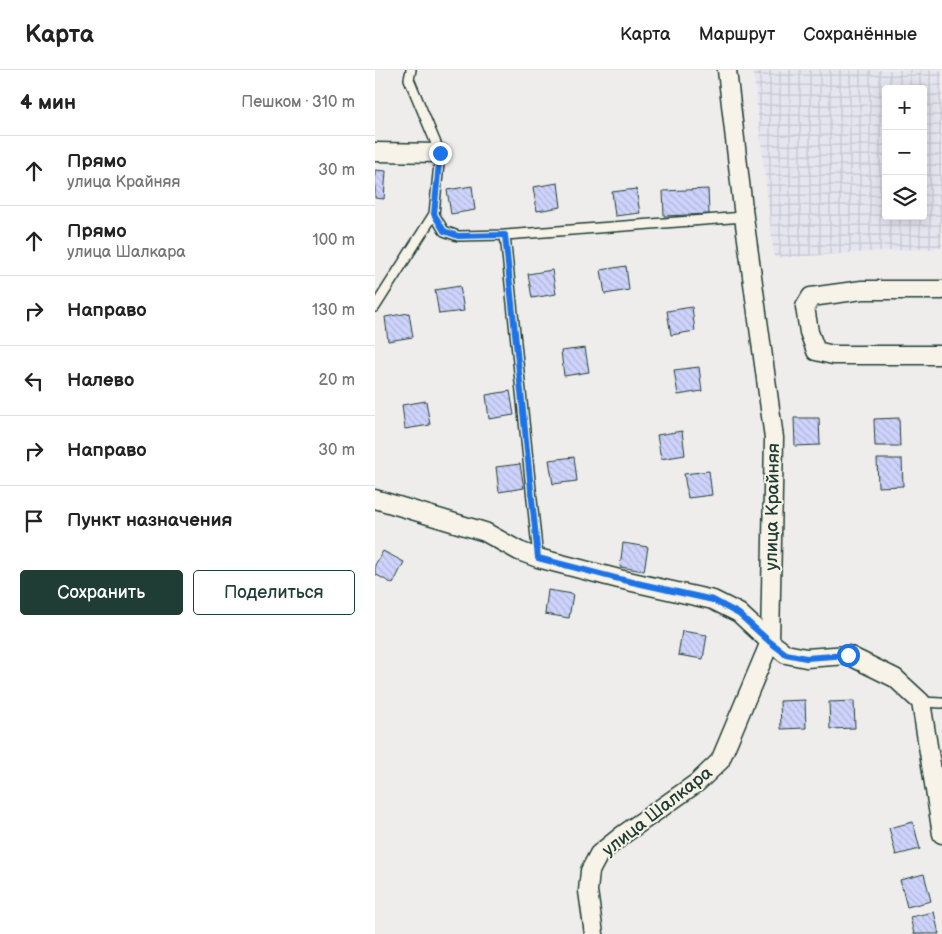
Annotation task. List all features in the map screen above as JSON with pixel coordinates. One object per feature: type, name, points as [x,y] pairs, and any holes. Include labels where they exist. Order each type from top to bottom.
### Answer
[{"type":"street","name":"улица Крайняя","points":[[727,70],[744,217],[775,438],[770,642]]},
{"type":"street","points":[[375,152],[440,153]]},
{"type":"street","points":[[942,290],[862,290],[811,297],[805,307],[809,332],[816,350],[833,355],[942,355]]},
{"type":"street","points":[[375,499],[485,532],[519,551],[538,558],[619,579],[713,600],[739,614],[786,654],[806,658],[848,655],[895,678],[921,702],[942,834]]},
{"type":"street","name":"улица Шалкара","points":[[595,934],[588,891],[589,870],[599,854],[698,782],[720,761],[770,642]]},
{"type":"lane","points":[[375,307],[434,214],[440,153],[409,79],[411,70]]},
{"type":"lane","points":[[434,214],[444,231],[458,236],[505,235],[744,217]]},
{"type":"lane","points":[[505,235],[538,558]]},
{"type":"lane","points":[[921,702],[942,704]]},
{"type":"shaded area","points":[[753,70],[942,70],[942,248],[774,258]]},
{"type":"building","points":[[375,170],[386,171],[384,199],[375,198]]},
{"type":"building","points":[[558,183],[561,207],[537,211],[533,187]]},
{"type":"building","points":[[472,186],[475,210],[451,214],[447,190]]},
{"type":"building","points":[[636,189],[640,213],[615,216],[612,192]]},
{"type":"building","points":[[708,189],[709,214],[664,216],[663,191]]},
{"type":"building","points":[[626,266],[629,290],[605,294],[601,270]]},
{"type":"building","points":[[552,270],[556,294],[532,298],[528,274]]},
{"type":"building","points":[[460,286],[464,311],[439,314],[435,290]]},
{"type":"building","points":[[692,307],[695,331],[671,335],[667,311]]},
{"type":"building","points":[[409,313],[413,337],[388,341],[385,317]]},
{"type":"building","points":[[585,348],[589,372],[564,376],[561,351]]},
{"type":"building","points":[[699,367],[702,391],[678,395],[674,370]]},
{"type":"building","points":[[510,391],[514,415],[489,419],[486,395]]},
{"type":"building","points":[[426,401],[430,425],[405,429],[402,405]]},
{"type":"building","points":[[794,418],[819,418],[820,445],[795,446]]},
{"type":"building","points":[[899,418],[900,446],[875,446],[874,419]]},
{"type":"building","points":[[682,431],[685,455],[661,459],[657,435]]},
{"type":"building","points":[[574,457],[577,481],[553,484],[549,460]]},
{"type":"building","points":[[877,459],[902,459],[903,486],[878,487]]},
{"type":"building","points":[[520,464],[524,488],[499,492],[496,467]]},
{"type":"building","points":[[709,471],[712,495],[688,498],[684,474]]},
{"type":"building","points":[[623,543],[648,547],[644,571],[620,567]]},
{"type":"building","points":[[383,551],[404,562],[393,584],[375,574],[375,565]]},
{"type":"building","points":[[548,590],[573,594],[569,618],[545,614]]},
{"type":"building","points":[[682,631],[707,635],[703,659],[678,655]]},
{"type":"building","points":[[805,700],[806,728],[781,729],[780,701]]},
{"type":"building","points":[[854,701],[855,728],[830,729],[829,702]]},
{"type":"building","points":[[913,822],[920,849],[896,855],[889,828]]},
{"type":"building","points":[[924,874],[931,901],[907,907],[900,880]]},
{"type":"building","points":[[934,912],[939,934],[914,934],[910,917]]},
{"type":"route","points":[[440,153],[434,214],[444,231],[458,236],[505,235],[538,558],[619,579],[713,600],[739,614],[786,654],[806,658],[848,655]]}]
